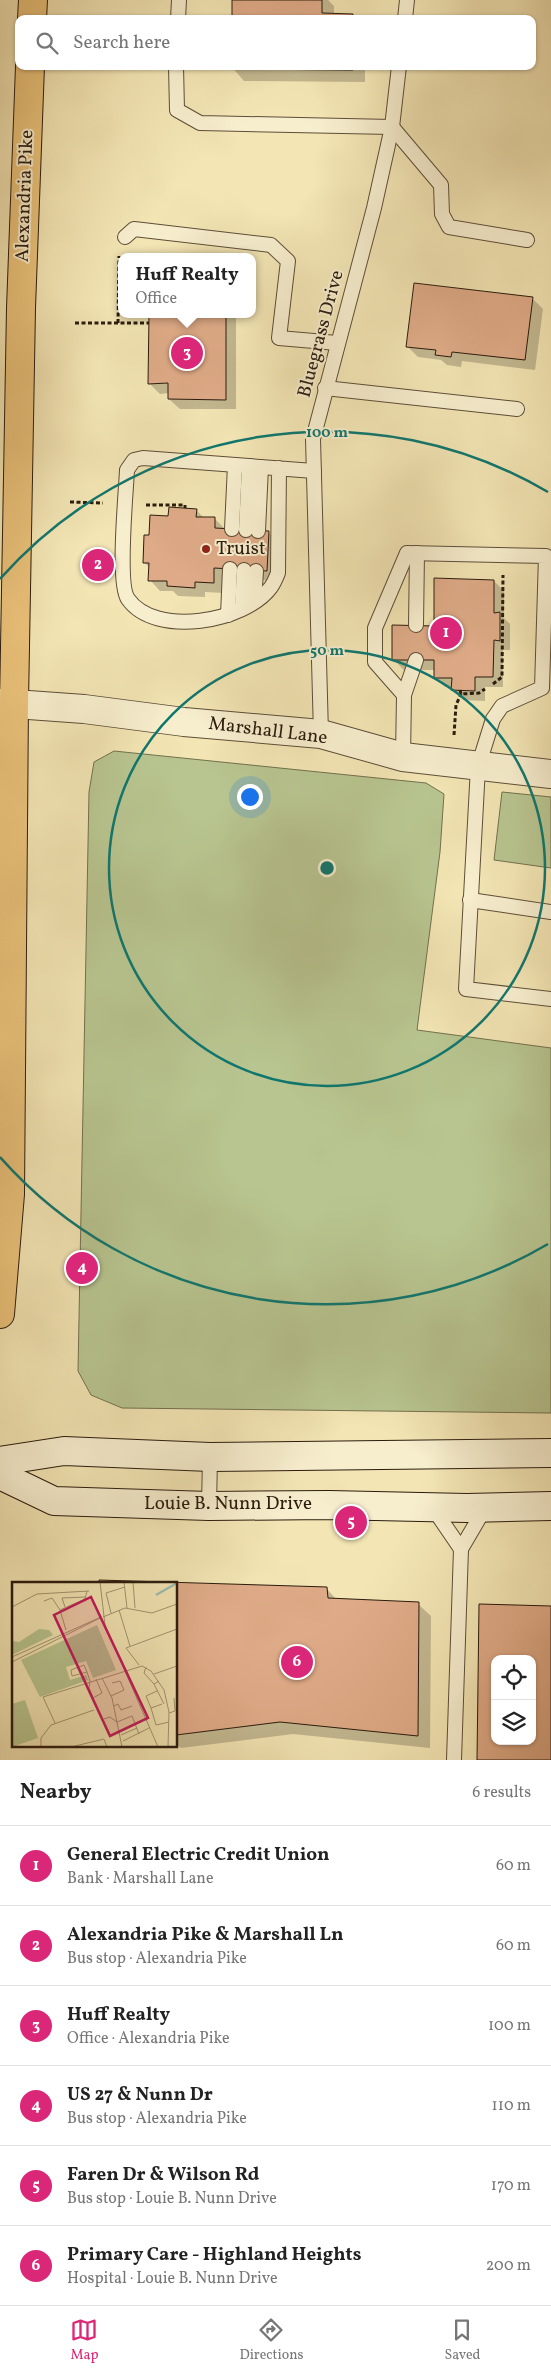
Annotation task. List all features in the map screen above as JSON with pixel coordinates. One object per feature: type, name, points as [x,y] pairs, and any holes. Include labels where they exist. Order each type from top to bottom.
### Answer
[{"type":"highway","points":[[32,15],[33,0]]},
{"type":"highway","name":"Alexandria Pike","points":[[0,1314],[10,1194],[7,703],[30,70]]},
{"type":"main road","name":"Marshall Lane","points":[[7,703],[321,734],[403,757],[551,774]]},
{"type":"main road","points":[[0,1461],[64,1451],[210,1457],[551,1453]]},
{"type":"main road","name":"Louie B. Nunn Drive","points":[[0,1476],[54,1501],[209,1506],[329,1505],[433,1508],[551,1506]]},
{"type":"lane","points":[[178,15],[179,0]]},
{"type":"lane","points":[[405,15],[407,0]]},
{"type":"lane","points":[[176,70],[177,110],[200,123],[392,127],[441,184],[442,214],[449,227],[527,240]]},
{"type":"lane","name":"Bluegrass Drive","points":[[321,734],[313,439],[374,208],[392,127],[399,70]]},
{"type":"lane","points":[[125,237],[134,229],[271,245],[288,261],[279,338],[337,343]]},
{"type":"lane","points":[[325,388],[517,409]]},
{"type":"lane","points":[[279,468],[278,573],[271,588],[248,605],[228,615],[185,622],[160,621],[140,610],[127,598],[123,580],[126,487],[127,470],[134,460],[143,458],[314,470]]},
{"type":"lane","points":[[232,529],[235,465]]},
{"type":"lane","points":[[252,531],[255,466]]},
{"type":"lane","points":[[404,695],[375,662],[375,628],[407,553],[546,556],[542,688],[502,706],[493,719],[478,767],[466,989],[551,999]]},
{"type":"lane","points":[[416,626],[417,553]]},
{"type":"lane","points":[[228,615],[230,569]]},
{"type":"lane","points":[[248,605],[250,570]]},
{"type":"lane","points":[[403,757],[404,695],[416,660]]},
{"type":"lane","points":[[470,900],[551,912]]},
{"type":"lane","points":[[209,1506],[210,1457]]},
{"type":"lane","points":[[433,1508],[461,1549]]},
{"type":"lane","points":[[454,1760],[461,1549],[485,1508]]},
{"type":"path","points":[[119,253],[125,237]]},
{"type":"path","points":[[118,318],[118,323]]},
{"type":"path","points":[[75,323],[149,323]]},
{"type":"path","points":[[453,736],[456,705],[460,692],[479,693],[502,677],[503,555]]},
{"type":"green space","points":[[114,751],[426,783],[444,794],[440,852],[417,1030],[551,1048],[551,1413],[122,1408],[91,1395],[78,1371],[89,792],[94,762]]},
{"type":"green space","points":[[502,792],[551,797],[551,868],[494,860]]},
{"type":"building","points":[[232,0],[322,0],[322,13],[353,14],[353,15],[232,15]]},
{"type":"building","points":[[414,283],[533,297],[525,360],[452,352],[451,357],[435,355],[436,350],[406,347]]},
{"type":"building","points":[[149,318],[226,318],[226,400],[168,399],[168,383],[148,384]]},
{"type":"building","name":"Truist","points":[[169,507],[197,509],[196,517],[215,517],[215,528],[269,531],[267,571],[214,568],[214,583],[195,582],[195,588],[167,586],[167,581],[148,581],[149,563],[143,563],[144,535],[149,535],[150,515],[168,516]]},
{"type":"building","points":[[434,578],[494,580],[494,613],[500,612],[500,641],[494,640],[493,677],[475,677],[475,691],[451,690],[452,678],[434,678],[434,660],[392,660],[392,625],[434,626]]},
{"type":"building","points":[[99,1580],[164,1582],[99,1582]]},
{"type":"building","points":[[178,1582],[327,1587],[328,1598],[419,1602],[418,1736],[280,1722],[178,1735]]},
{"type":"building","points":[[479,1604],[551,1606],[551,1760],[477,1760]]},
{"type":"place","name":"Huff Realty","points":[[187,353]]},
{"type":"place","name":"Truist","points":[[206,549]]},
{"type":"place","name":"Alexandria Pike & Marshall Ln","points":[[98,565]]},
{"type":"place","name":"General Electric Credit Union","points":[[446,633]]},
{"type":"place","name":"US 27 & Nunn Dr","points":[[82,1268]]},
{"type":"place","name":"Faren Dr & Wilson Rd","points":[[351,1522]]},
{"type":"place","name":"Primary Care - Highland Heights","points":[[297,1662]]}]
